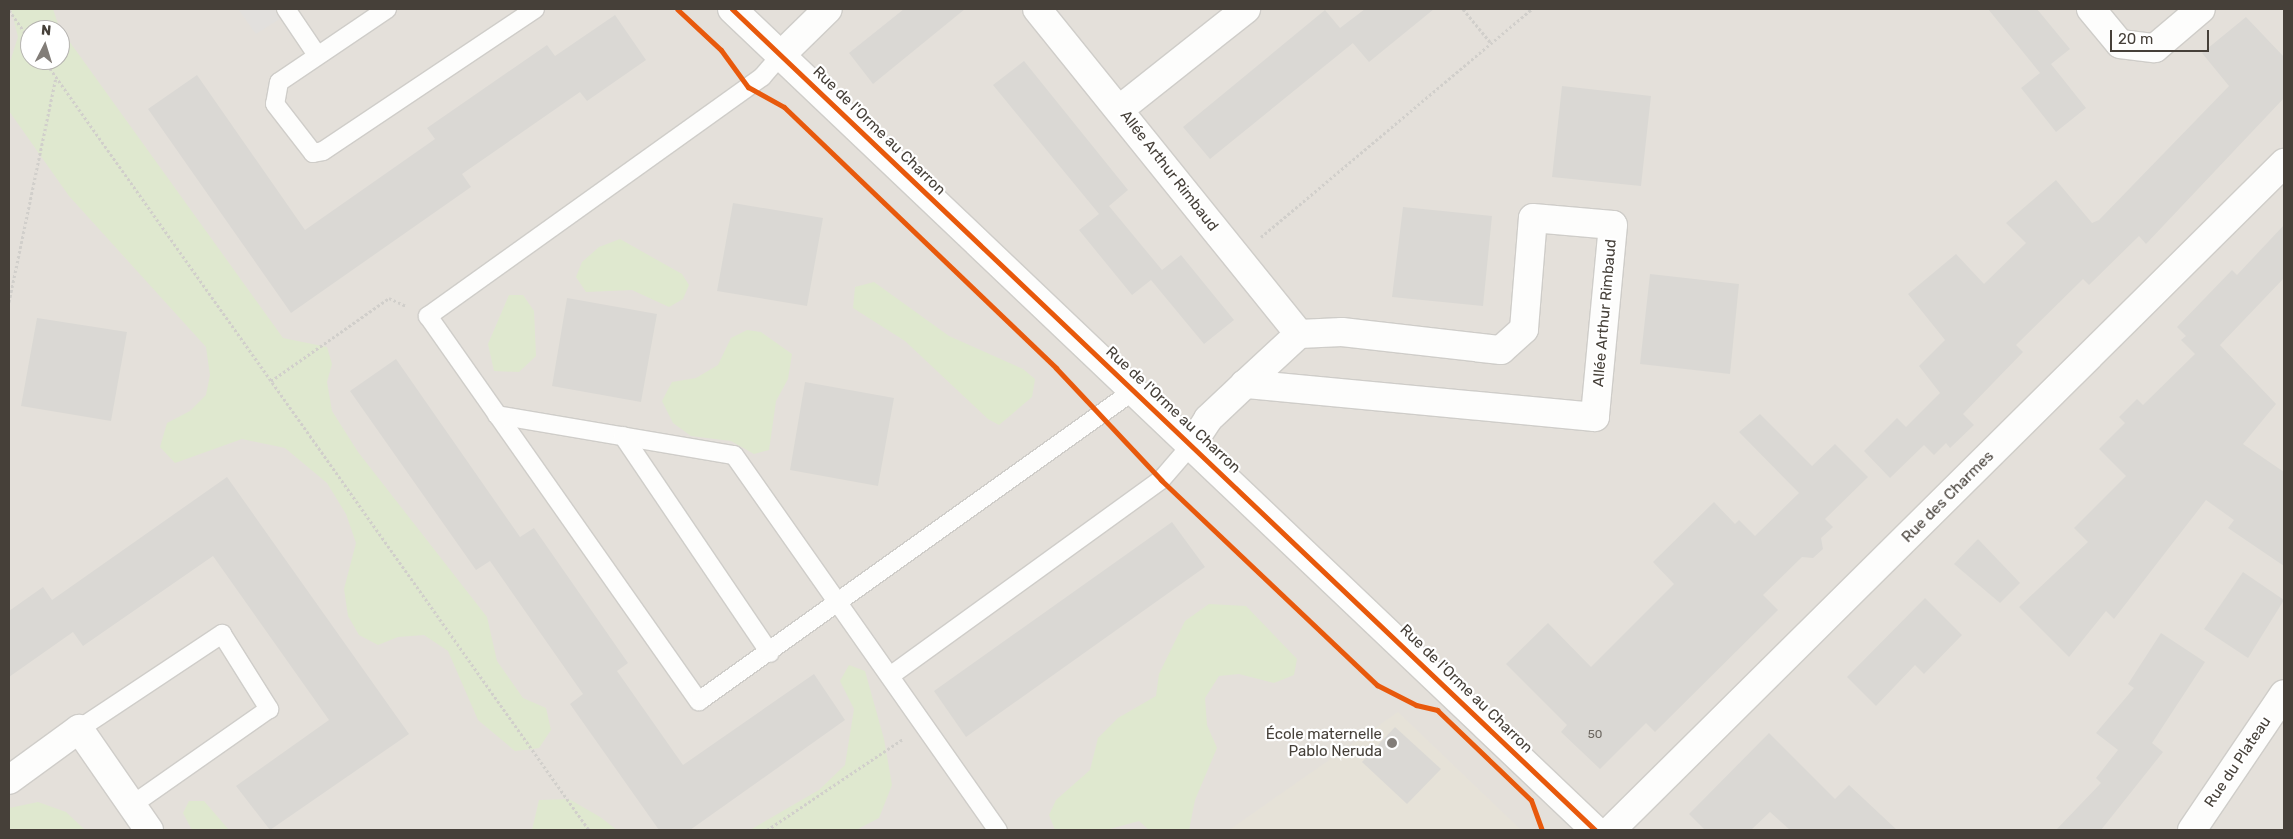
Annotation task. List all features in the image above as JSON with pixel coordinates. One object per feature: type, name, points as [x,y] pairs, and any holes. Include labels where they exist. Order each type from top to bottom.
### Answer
[{"type":"street","name":"Rue de l'Orme au Charron","points":[[732,9],[782,54],[1133,391],[1192,444],[1595,830]]},
{"type":"street","points":[[782,54],[828,9]]},
{"type":"street","name":"Allée Arthur Rimbaud","points":[[1037,9],[1120,109],[1299,334],[1342,332],[1501,350],[1524,329],[1534,218],[1613,225],[1595,417],[1245,384]]},
{"type":"street","points":[[1120,109],[1246,9]]},
{"type":"street","points":[[2091,9],[2120,44],[2155,48],[2201,9]]},
{"type":"street","name":"Rue des Charmes","points":[[1611,830],[2284,164]]},
{"type":"street","points":[[1192,444],[1208,419],[1299,334]]},
{"type":"street","name":"Rue du Plateau","points":[[2192,830],[2284,694]]},
{"type":"street","points":[[9,780],[79,729],[149,830]]},
{"type":"lane","points":[[286,9],[318,56]]},
{"type":"lane","points":[[387,9],[279,82],[275,92],[275,104],[313,153],[323,151],[535,9]]},
{"type":"lane","points":[[782,54],[762,77],[428,316],[699,701],[770,653],[1133,391]]},
{"type":"lane","points":[[497,415],[734,455],[837,604],[998,830]]},
{"type":"lane","points":[[623,436],[770,653]]},
{"type":"lane","points":[[890,676],[1161,480],[1192,444]]},
{"type":"lane","points":[[79,729],[222,634],[269,709],[132,805]]},
{"type":"path","points":[[1463,9],[1491,43]]},
{"type":"path","points":[[1237,256],[1532,9]]},
{"type":"path","points":[[9,10],[20,26]]},
{"type":"path","points":[[52,70],[590,830]]},
{"type":"path","points":[[9,302],[56,76]]},
{"type":"path","points":[[271,381],[389,298],[428,316]]},
{"type":"path","points":[[767,830],[924,725]]},
{"type":"shaded area","points":[[9,9],[2284,9],[2284,830],[9,830]]},
{"type":"shaded area","points":[[238,9],[286,9],[289,13],[256,34]]},
{"type":"shaded area","name":"École maternelle Pablo Neruda","points":[[1398,712],[1521,830],[1229,830]]},
{"type":"green space","points":[[11,9],[53,9],[57,20],[20,20],[20,70],[70,70],[70,42],[283,338],[327,347],[332,364],[327,382],[332,411],[358,452],[487,617],[497,661],[523,698],[546,708],[551,730],[539,748],[515,751],[478,720],[448,651],[424,635],[398,637],[378,645],[359,635],[348,616],[344,589],[356,543],[346,514],[327,483],[285,448],[242,439],[175,463],[160,447],[167,423],[190,411],[206,395],[210,375],[206,347],[69,196],[9,111],[9,65],[18,37]]},
{"type":"green space","points":[[620,239],[682,274],[689,285],[683,299],[669,307],[632,290],[586,292],[576,277],[582,262],[599,247]]},
{"type":"green space","points":[[874,282],[949,336],[1023,369],[1035,379],[1032,397],[999,425],[988,419],[905,341],[853,308],[855,287]]},
{"type":"green space","points":[[509,295],[523,295],[534,311],[536,356],[519,372],[494,371],[488,344]]},
{"type":"green space","points":[[747,330],[761,332],[792,354],[788,379],[776,401],[769,450],[754,454],[731,441],[691,436],[673,423],[662,401],[672,382],[696,378],[718,365],[731,338]]},
{"type":"green space","points":[[1209,604],[1246,606],[1297,659],[1294,675],[1274,683],[1239,674],[1219,676],[1205,698],[1207,725],[1217,748],[1195,800],[1189,830],[1149,830],[1139,821],[1106,830],[1055,830],[1049,815],[1056,800],[1090,770],[1098,738],[1118,718],[1156,696],[1159,674],[1185,621]]},
{"type":"green space","points":[[849,665],[865,671],[884,739],[892,785],[879,818],[856,830],[750,830],[819,790],[845,765],[854,709],[840,681]]},
{"type":"green space","points":[[569,799],[600,817],[617,830],[532,830],[539,800]]},
{"type":"green space","points":[[189,801],[204,801],[229,830],[192,830],[183,813]]},
{"type":"green space","points":[[38,802],[66,812],[85,830],[9,830],[9,808]]},
{"type":"building","points":[[904,9],[965,9],[873,84],[849,53]]},
{"type":"building","points":[[1365,9],[1434,9],[1369,62],[1353,43],[1210,159],[1183,127],[1325,10],[1340,28]]},
{"type":"building","points":[[1988,9],[2037,9],[2070,49],[2051,64],[2086,108],[2056,132],[2021,88],[2040,73]]},
{"type":"building","points":[[615,15],[646,60],[587,101],[580,92],[462,174],[471,187],[291,313],[148,109],[197,75],[305,230],[435,139],[427,128],[547,45],[555,56]]},
{"type":"building","points":[[2246,17],[2284,57],[2284,98],[2146,244],[2139,236],[2089,285],[2083,279],[2016,345],[2023,352],[1963,414],[1974,425],[1950,448],[1946,443],[1934,455],[1924,445],[1890,478],[1864,451],[1897,418],[1906,427],[1940,393],[1919,366],[1945,340],[1908,294],[1956,254],[1984,284],[2026,243],[2006,223],[2056,180],[2092,223],[2099,220],[2229,86],[2202,53]]},
{"type":"building","points":[[1024,61],[1128,190],[1109,206],[1162,270],[1181,255],[1234,320],[1204,344],[1151,280],[1132,295],[1079,230],[1099,214],[993,85]]},
{"type":"building","points":[[1562,86],[1651,96],[1641,186],[1552,177]]},
{"type":"building","points":[[733,203],[823,218],[807,306],[717,291]]},
{"type":"building","points":[[1403,207],[1492,216],[1483,306],[1392,297]]},
{"type":"building","points":[[2284,225],[2284,278],[2220,345],[2276,404],[2243,444],[2284,472],[2284,566],[2228,528],[2234,520],[2206,500],[2114,619],[2106,611],[2069,657],[2019,607],[2088,542],[2074,528],[2126,476],[2099,449],[2125,423],[2119,417],[2137,399],[2143,405],[2195,354],[2181,340],[2186,336],[2177,327],[2232,270],[2237,275]]},
{"type":"building","points":[[1650,274],[1739,284],[1730,374],[1640,364]]},
{"type":"building","points":[[567,298],[657,314],[641,402],[552,386]]},
{"type":"building","points":[[37,318],[127,332],[111,421],[21,406]]},
{"type":"building","points":[[396,359],[520,537],[534,528],[628,663],[617,671],[683,765],[814,674],[845,720],[690,830],[659,830],[570,704],[583,694],[490,561],[476,570],[350,391]]},
{"type":"building","points":[[805,382],[894,398],[878,486],[790,470]]},
{"type":"building","points":[[1760,414],[1812,466],[1835,444],[1868,477],[1825,519],[1833,527],[1821,538],[1823,549],[1813,558],[1802,557],[1763,595],[1778,610],[1655,732],[1646,723],[1600,769],[1561,732],[1567,725],[1506,664],[1548,623],[1591,667],[1674,584],[1653,562],[1714,502],[1735,524],[1739,520],[1755,536],[1799,493],[1739,432]]},
{"type":"building","points":[[227,477],[409,734],[270,830],[236,786],[329,720],[213,556],[83,646],[73,632],[9,677],[9,611],[43,587],[52,600]]},
{"type":"building","points":[[1172,522],[1205,567],[966,737],[934,691]]},
{"type":"building","points":[[1978,539],[2020,583],[2000,603],[1954,564]]},
{"type":"building","points":[[2243,572],[2284,600],[2248,658],[2204,629]]},
{"type":"building","points":[[1925,598],[1962,635],[1924,674],[1915,665],[1876,706],[1847,677]]},
{"type":"building","points":[[2161,633],[2205,662],[2152,743],[2163,752],[2101,830],[2056,830],[2101,783],[2096,778],[2118,750],[2096,733],[2134,688],[2128,684]]},
{"type":"building","points":[[1395,727],[1441,769],[1407,804],[1362,762]]},
{"type":"building","points":[[1769,733],[1835,799],[1849,785],[1897,830],[1790,830],[1770,812],[1751,830],[1705,830],[1689,814]]},
{"type":"cycle path","points":[[677,9],[721,50],[748,87],[784,107],[1056,368],[1161,480],[1377,685],[1416,705],[1437,710],[1531,800],[1542,830]]},
{"type":"cycle path","points":[[732,9],[1595,830]]},
{"type":"place","name":"École maternelle Pablo Neruda","points":[[1392,743]]}]
